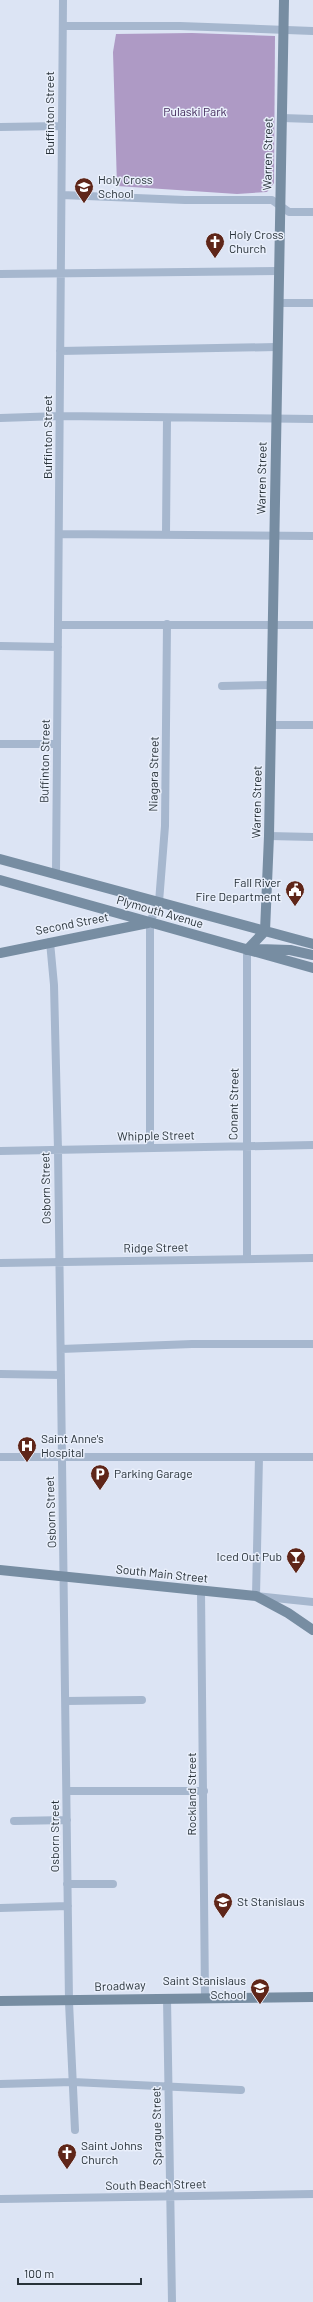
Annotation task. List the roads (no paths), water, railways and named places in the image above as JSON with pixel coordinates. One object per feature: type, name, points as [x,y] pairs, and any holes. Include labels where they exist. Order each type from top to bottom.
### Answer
[{"type":"main road","name":"Warren Street","points":[[265,931],[269,836],[276,347],[279,303],[278,271],[284,0]]},
{"type":"main road","name":"Plymouth Avenue","points":[[0,859],[313,944]]},
{"type":"main road","name":"Plymouth Avenue","points":[[0,880],[313,968]]},
{"type":"main road","name":"Second Street","points":[[0,953],[150,922]]},
{"type":"main road","points":[[247,950],[265,931]]},
{"type":"main road","points":[[247,950],[278,949],[313,955]]},
{"type":"main road","name":"South Main Street","points":[[0,1570],[256,1596],[288,1613],[313,1630]]},
{"type":"main road","name":"Broadway","points":[[0,2001],[69,2002],[205,1997],[313,1997]]},
{"type":"street","name":"Buffinton Street","points":[[56,874],[63,0]]},
{"type":"street","points":[[63,26],[180,26],[313,31]]},
{"type":"street","points":[[282,118],[313,119]]},
{"type":"street","points":[[0,127],[62,126]]},
{"type":"street","points":[[62,195],[185,200],[272,200],[289,212],[313,212]]},
{"type":"street","points":[[0,274],[61,272],[278,271]]},
{"type":"street","points":[[279,303],[313,303]]},
{"type":"street","points":[[60,351],[276,347]]},
{"type":"street","points":[[0,418],[60,416],[313,419]]},
{"type":"street","points":[[166,534],[167,418]]},
{"type":"street","points":[[59,534],[274,534],[313,536]]},
{"type":"street","name":"Niagara Street","points":[[150,922],[159,902],[165,826],[167,624]]},
{"type":"street","points":[[58,625],[313,625]]},
{"type":"street","points":[[0,646],[58,647]]},
{"type":"street","points":[[222,686],[272,685]]},
{"type":"street","points":[[271,725],[313,725]]},
{"type":"street","points":[[0,744],[57,744]]},
{"type":"street","points":[[269,836],[313,838]]},
{"type":"street","points":[[150,922],[150,1148]]},
{"type":"street","name":"Osborn Street","points":[[50,942],[54,985],[58,1150],[61,1458],[65,1577],[69,2002],[75,2130]]},
{"type":"street","name":"Conant Street","points":[[247,950],[247,1258]]},
{"type":"street","name":"Whipple Street","points":[[0,1151],[313,1145]]},
{"type":"street","name":"Ridge Street","points":[[0,1263],[313,1258]]},
{"type":"street","points":[[61,1348],[192,1344],[313,1344]]},
{"type":"street","points":[[0,1374],[61,1375]]},
{"type":"street","points":[[0,1457],[313,1457]]},
{"type":"street","points":[[258,1457],[256,1596],[313,1602]]},
{"type":"street","name":"Rockland Street","points":[[201,1591],[205,1997]]},
{"type":"street","points":[[66,1702],[142,1700]]},
{"type":"street","points":[[67,1791],[204,1791]]},
{"type":"street","points":[[14,1821],[67,1820]]},
{"type":"street","points":[[68,1884],[113,1884]]},
{"type":"street","points":[[0,1908],[68,1906]]},
{"type":"street","name":"Sprague Street","points":[[167,1998],[172,2302]]},
{"type":"street","points":[[0,2084],[73,2082],[241,2090]]},
{"type":"street","name":"South Beach Street","points":[[0,2199],[313,2194]]},
{"type":"place","name":"Holy Cross School","points":[[84,204]]},
{"type":"place","name":"Holy Cross Church","points":[[215,259]]},
{"type":"place","name":"Fall River Fire Department","points":[[295,907]]},
{"type":"place","name":"Saint Anne's Hospital","points":[[27,1463]]},
{"type":"place","name":"Parking Garage","points":[[100,1491]]},
{"type":"place","name":"Iced Out Pub","points":[[296,1574]]},
{"type":"place","name":"St Stanislaus","points":[[223,1919]]},
{"type":"place","name":"Saint Stanislaus School","points":[[260,2005]]},
{"type":"place","name":"Saint Johns Church","points":[[67,2170]]},
{"type":"park label","name":"Pulaski Park","points":[[195,112]]}]
